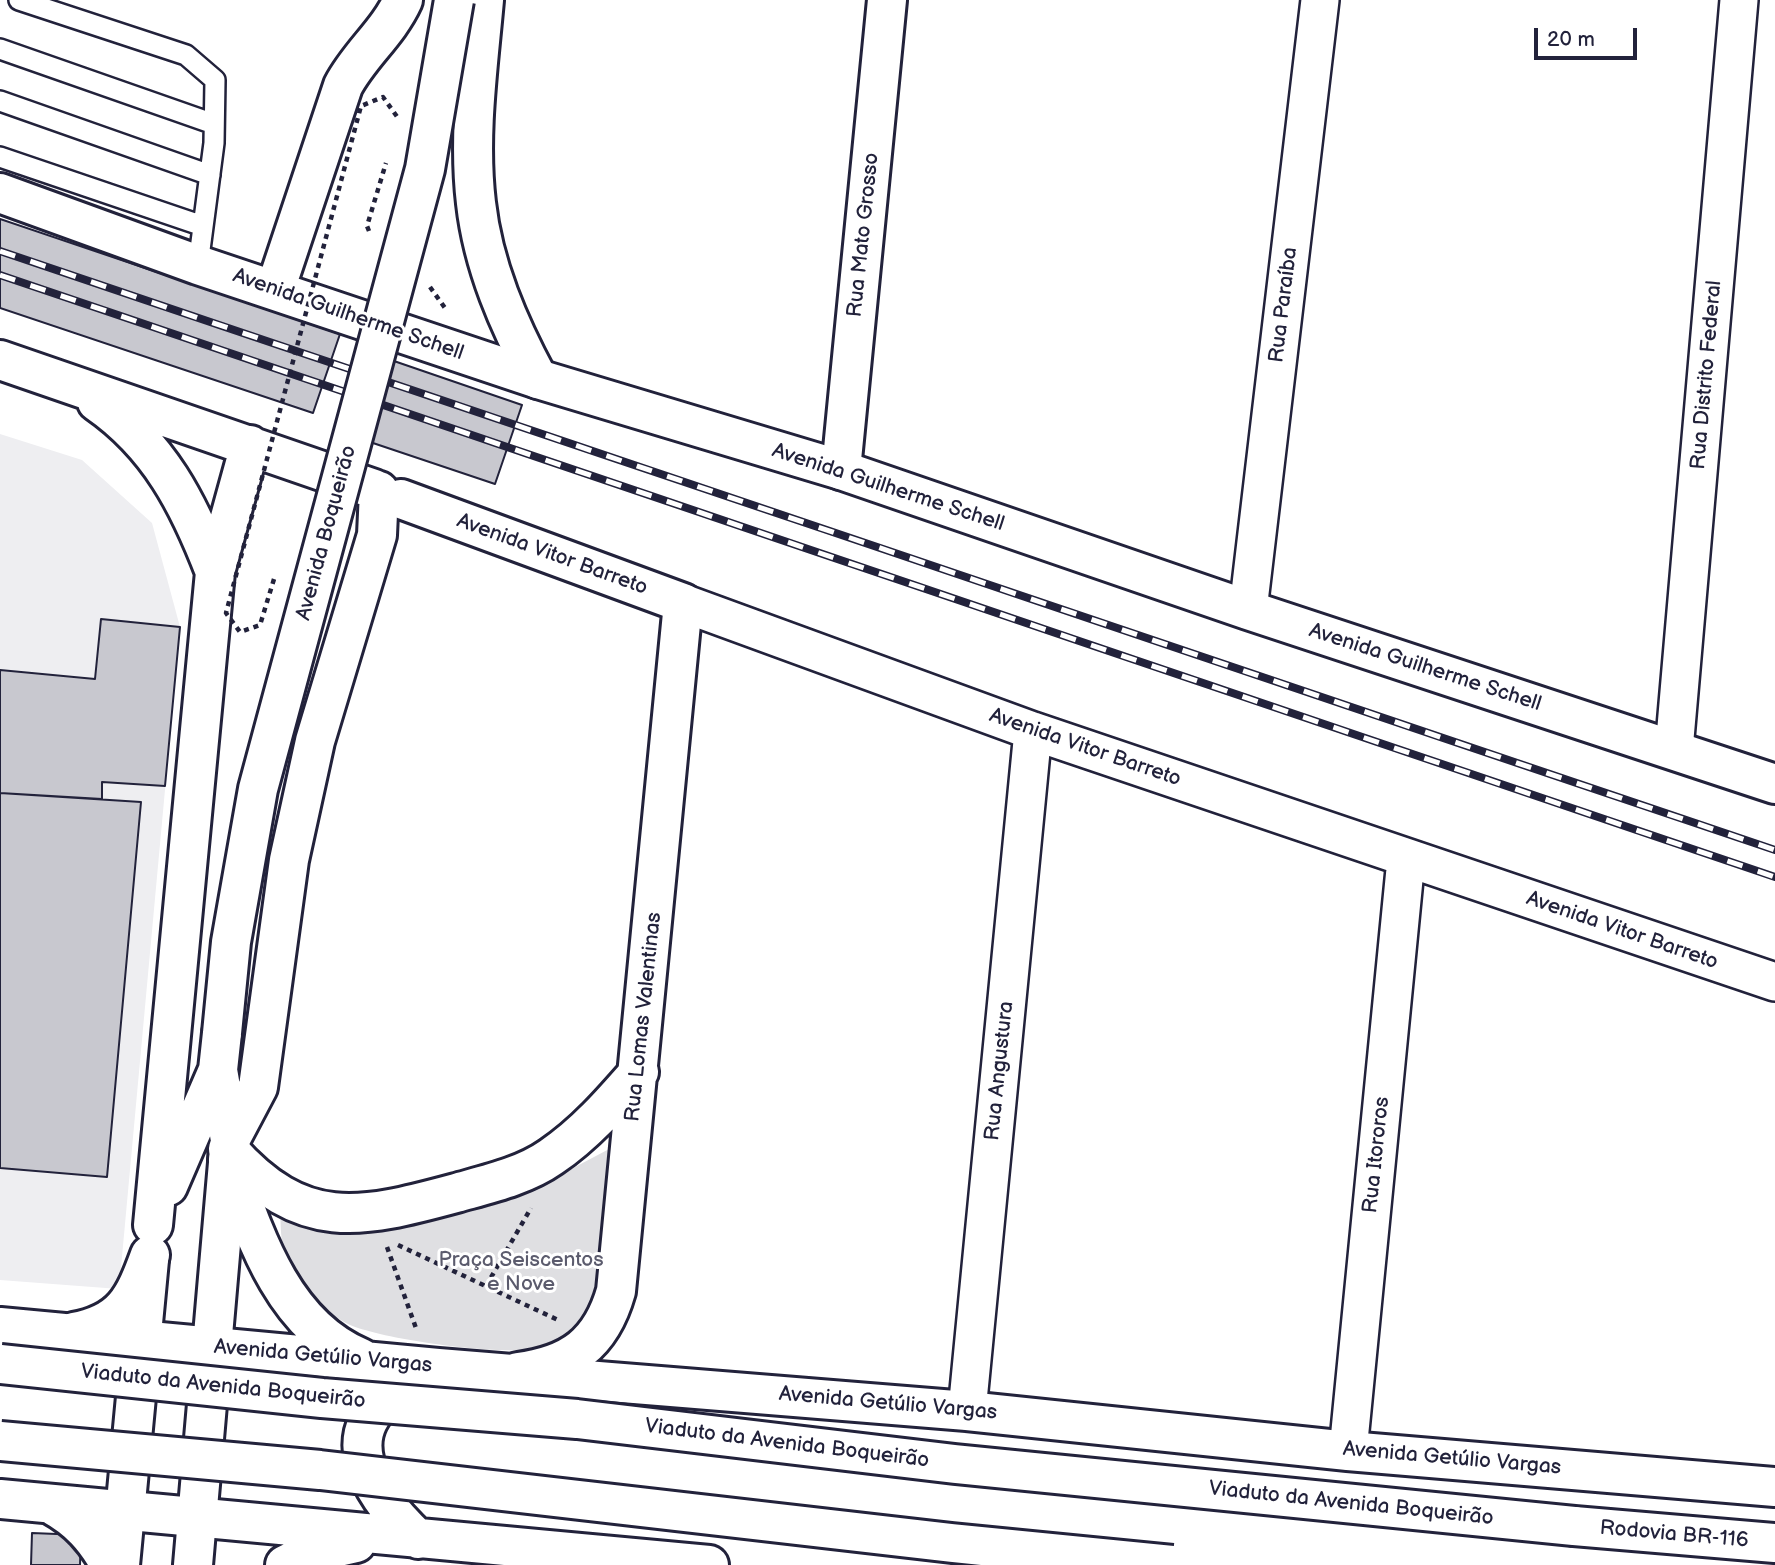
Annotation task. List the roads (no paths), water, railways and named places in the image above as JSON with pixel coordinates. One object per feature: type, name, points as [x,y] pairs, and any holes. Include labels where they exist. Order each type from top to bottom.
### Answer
[{"type":"main road","points":[[275,290],[343,86],[356,63],[387,27],[402,0]]},
{"type":"main road","name":"Avenida Boqueirão","points":[[193,1565],[229,1150],[218,1070],[231,942],[258,789],[425,169],[454,0]]},
{"type":"main road","points":[[484,0],[474,110],[476,204],[509,324],[538,379]]},
{"type":"main road","name":"Rua Mato Grosso","points":[[841,470],[887,0]]},
{"type":"main road","name":"Avenida Guilherme Schell","points":[[0,193],[198,265],[538,379],[841,470],[1248,610],[1775,784]]},
{"type":"main road","points":[[0,360],[250,444],[215,572],[151,1240],[140,1283],[114,1319],[98,1328],[64,1334]]},
{"type":"main road","points":[[76,387],[131,428],[163,464],[194,519],[215,572]]},
{"type":"main road","name":"Avenida Vitor Barreto","points":[[250,444],[683,603]]},
{"type":"main road","points":[[370,1361],[342,1350],[326,1338],[288,1295],[255,1235],[229,1150],[258,1087],[276,935],[302,800],[335,666],[390,495]]},
{"type":"main road","name":"Rua Lomas Valentinas","points":[[516,1373],[545,1369],[568,1359],[596,1336],[606,1321],[616,1291],[683,603]]},
{"type":"main road","name":"Avenida Boqueirão","points":[[120,1565],[151,1240],[218,1070]]},
{"type":"main road","points":[[229,1150],[261,1180],[296,1202],[352,1214],[387,1211],[499,1181],[548,1159],[601,1115],[639,1072]]},
{"type":"main road","name":"Avenida Getúlio Vargas","points":[[0,1328],[438,1368],[967,1411],[1348,1451],[1775,1488]]},
{"type":"main road","name":"Viaduto da Avenida Boqueirão","points":[[0,1364],[322,1398],[577,1419],[955,1464],[1574,1526]]},
{"type":"main road","points":[[418,1539],[371,1484],[362,1451],[364,1432],[380,1404],[438,1368]]},
{"type":"main road","points":[[0,1441],[320,1470],[952,1543],[1172,1565]]},
{"type":"main road","points":[[0,1499],[709,1565]]},
{"type":"main road","points":[[50,1504],[74,1517],[89,1533],[110,1565]]},
{"type":"main road","name":"Rodovia BR-116","points":[[1574,1526],[1775,1543]]},
{"type":"main road","points":[[285,1565],[328,1548],[418,1539]]},
{"type":"street","name":"Rua Paraíba","points":[[1248,610],[1320,0]]},
{"type":"street","name":"Rua Distrito Federal","points":[[1674,750],[1739,0]]},
{"type":"street","name":"Avenida Vitor Barreto","points":[[683,603],[1033,731],[1775,982]]},
{"type":"street","name":"Rua Angustura","points":[[967,1411],[1033,731]]},
{"type":"street","name":"Rua Itororos","points":[[1348,1451],[1406,859]]},
{"type":"lane","points":[[19,0],[186,55],[215,80],[210,176],[198,265]]},
{"type":"lane","points":[[0,49],[214,124]]},
{"type":"lane","points":[[0,101],[210,176]]},
{"type":"lane","points":[[0,157],[203,226]]},
{"type":"railway","points":[[0,251],[1775,850]]},
{"type":"railway","points":[[0,275],[1775,877]]},
{"type":"park label","name":"Praça Seiscentos e Nove","points":[[521,1273]]}]
